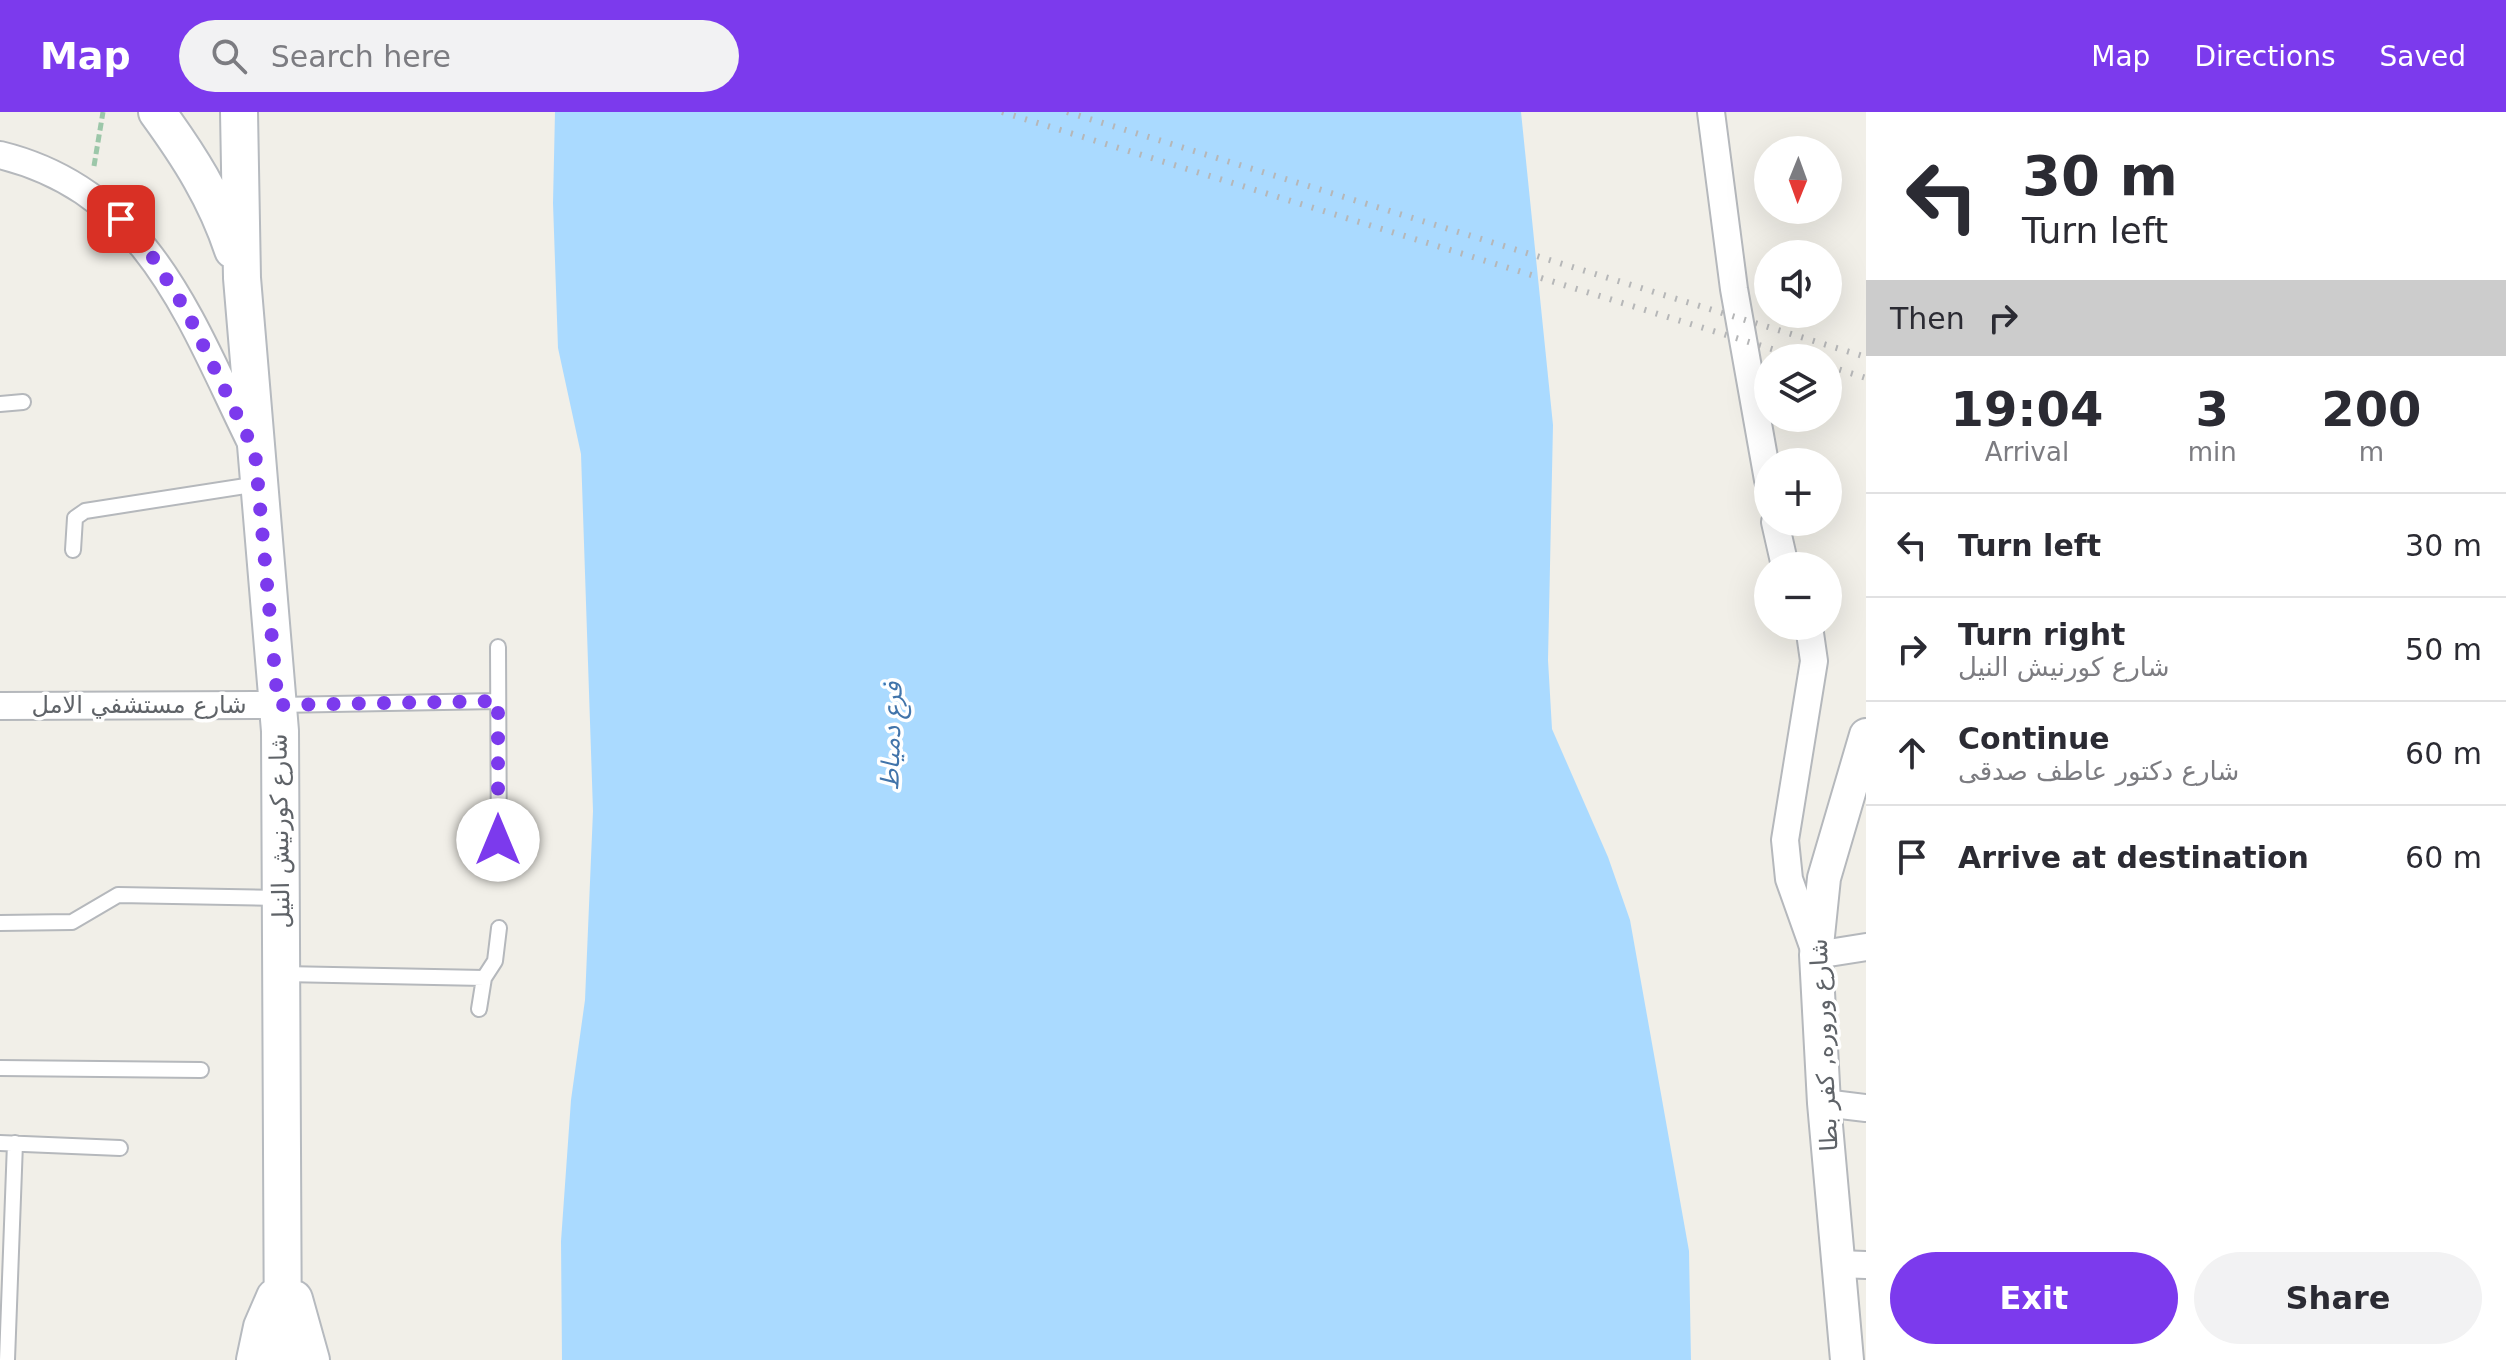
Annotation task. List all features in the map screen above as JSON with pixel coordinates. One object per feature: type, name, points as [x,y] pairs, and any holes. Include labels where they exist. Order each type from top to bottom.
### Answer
[{"type":"main road","points":[[157,112],[194,162],[223,218],[242,278]]},
{"type":"main road","name":"شارع كورنيش النيل","points":[[239,112],[242,278],[278,705],[285,1279],[283,1360]]},
{"type":"main road","points":[[255,1360],[262,1327],[285,1279]]},
{"type":"main road","points":[[285,1279],[300,1313],[311,1360]]},
{"type":"street","points":[[1711,112],[1734,289],[1762,448]]},
{"type":"street","points":[[0,155],[67,179],[90,194],[137,235],[163,271],[257,468]]},
{"type":"street","points":[[1811,640],[1814,661],[1785,840],[1789,879],[1816,955],[1866,947]]},
{"type":"street","name":"شارع مستشفي الامل","points":[[0,706],[278,705]]},
{"type":"street","name":"شارع وروره, كفر بطا","points":[[1847,1360],[1852,1264],[1824,1103],[1816,955],[1824,878],[1866,735]]},
{"type":"street","points":[[1824,1103],[1866,1108]]},
{"type":"lane","points":[[0,404],[23,402]]},
{"type":"lane","points":[[73,550],[73,524],[85,511],[257,468]]},
{"type":"lane","points":[[498,647],[499,867]]},
{"type":"lane","points":[[278,705],[498,701]]},
{"type":"lane","points":[[0,923],[72,922],[118,895],[281,898]]},
{"type":"lane","points":[[479,1009],[484,978],[495,961],[499,928]]},
{"type":"lane","points":[[282,974],[484,978]]},
{"type":"lane","points":[[0,1068],[201,1070]]},
{"type":"lane","points":[[7,1360],[8,1143],[120,1148]]},
{"type":"path","points":[[90,194],[103,112]]},
{"type":"water","name":"فرع دمياط","points":[[555,112],[1521,112],[1553,425],[1548,660],[1552,729],[1608,857],[1630,920],[1689,1251],[1691,1360],[562,1360],[561,1241],[571,1100],[585,1000],[593,811],[581,454],[558,348],[553,203]]},
{"type":"railway","points":[[1002,112],[1756,344]]},
{"type":"railway","points":[[1067,112],[1866,357]]},
{"type":"railway","points":[[1842,370],[1866,378]]},
{"type":"route","points":[[121,219],[163,271],[187,312],[255,452],[278,705],[498,701],[498,840]]}]
